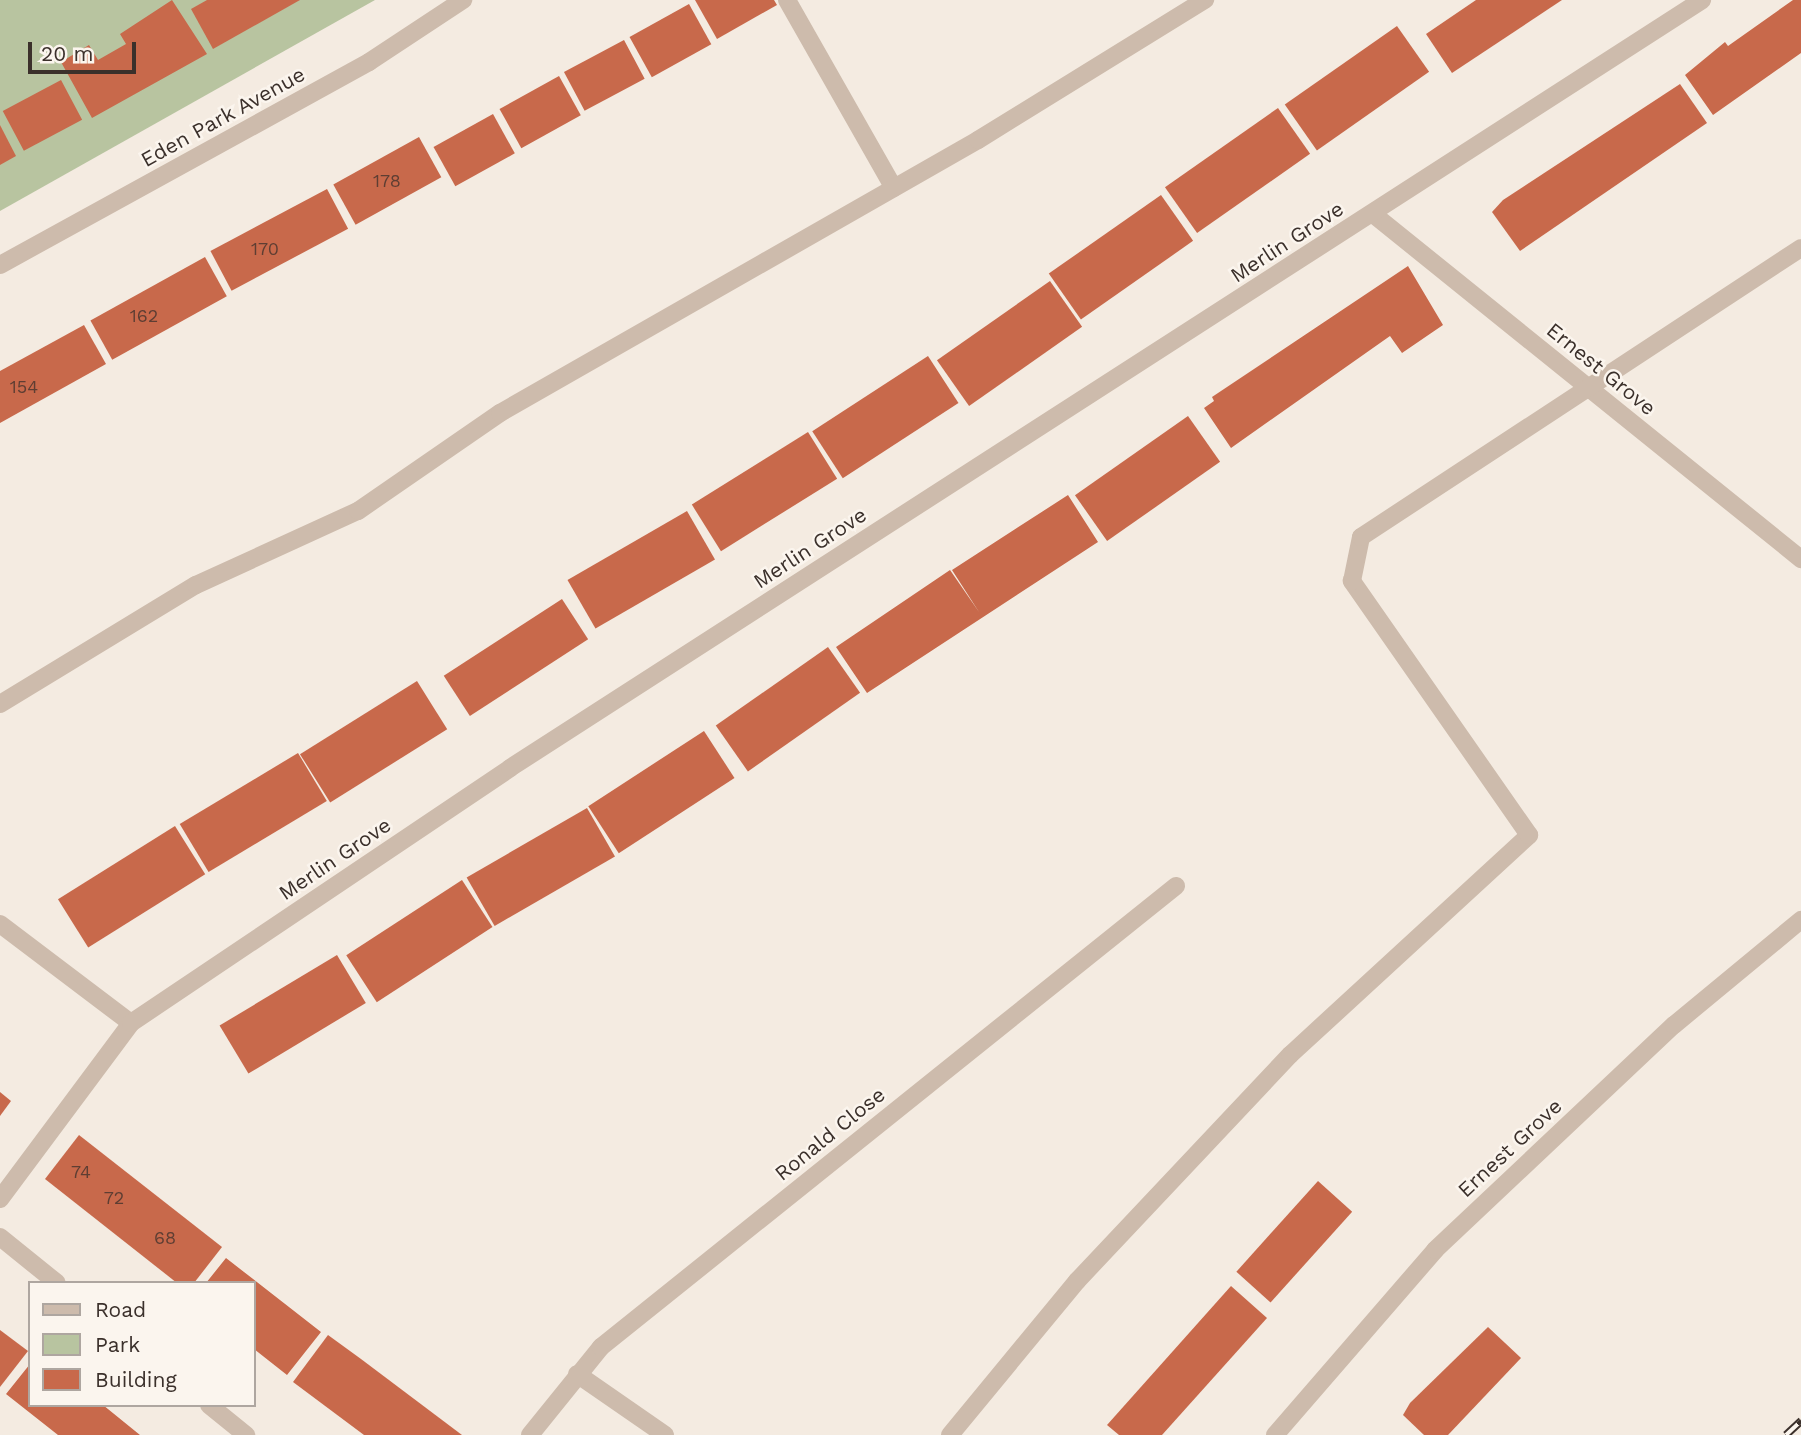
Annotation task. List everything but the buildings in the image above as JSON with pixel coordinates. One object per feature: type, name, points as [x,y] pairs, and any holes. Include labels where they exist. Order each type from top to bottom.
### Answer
[{"type":"street","name":"Eden Park Avenue","points":[[0,265],[369,62],[463,0]]},
{"type":"street","points":[[787,0],[894,188]]},
{"type":"street","points":[[0,704],[195,585],[358,511],[500,413],[894,188],[1205,0]]},
{"type":"street","name":"Merlin Grove","points":[[0,1199],[131,1023],[510,768],[1702,0]]},
{"type":"street","name":"Ernest Grove","points":[[1373,214],[1801,559]]},
{"type":"street","points":[[950,1435],[1077,1281],[1290,1055],[1529,835],[1352,581],[1361,537],[1801,248]]},
{"type":"street","name":"Ronald Close","points":[[530,1435],[601,1347],[1176,886]]},
{"type":"street","name":"Ernest Grove","points":[[1275,1435],[1436,1250],[1674,1025],[1801,920]]},
{"type":"street","points":[[0,924],[131,1023]]},
{"type":"street","points":[[0,1237],[55,1281]]},
{"type":"street","points":[[577,1374],[664,1435]]},
{"type":"street","points":[[211,1407],[246,1435]]},
{"type":"green space","points":[[0,0],[375,0],[0,211]]},
{"type":"railway","points":[[1786,1435],[1801,1421]]}]
